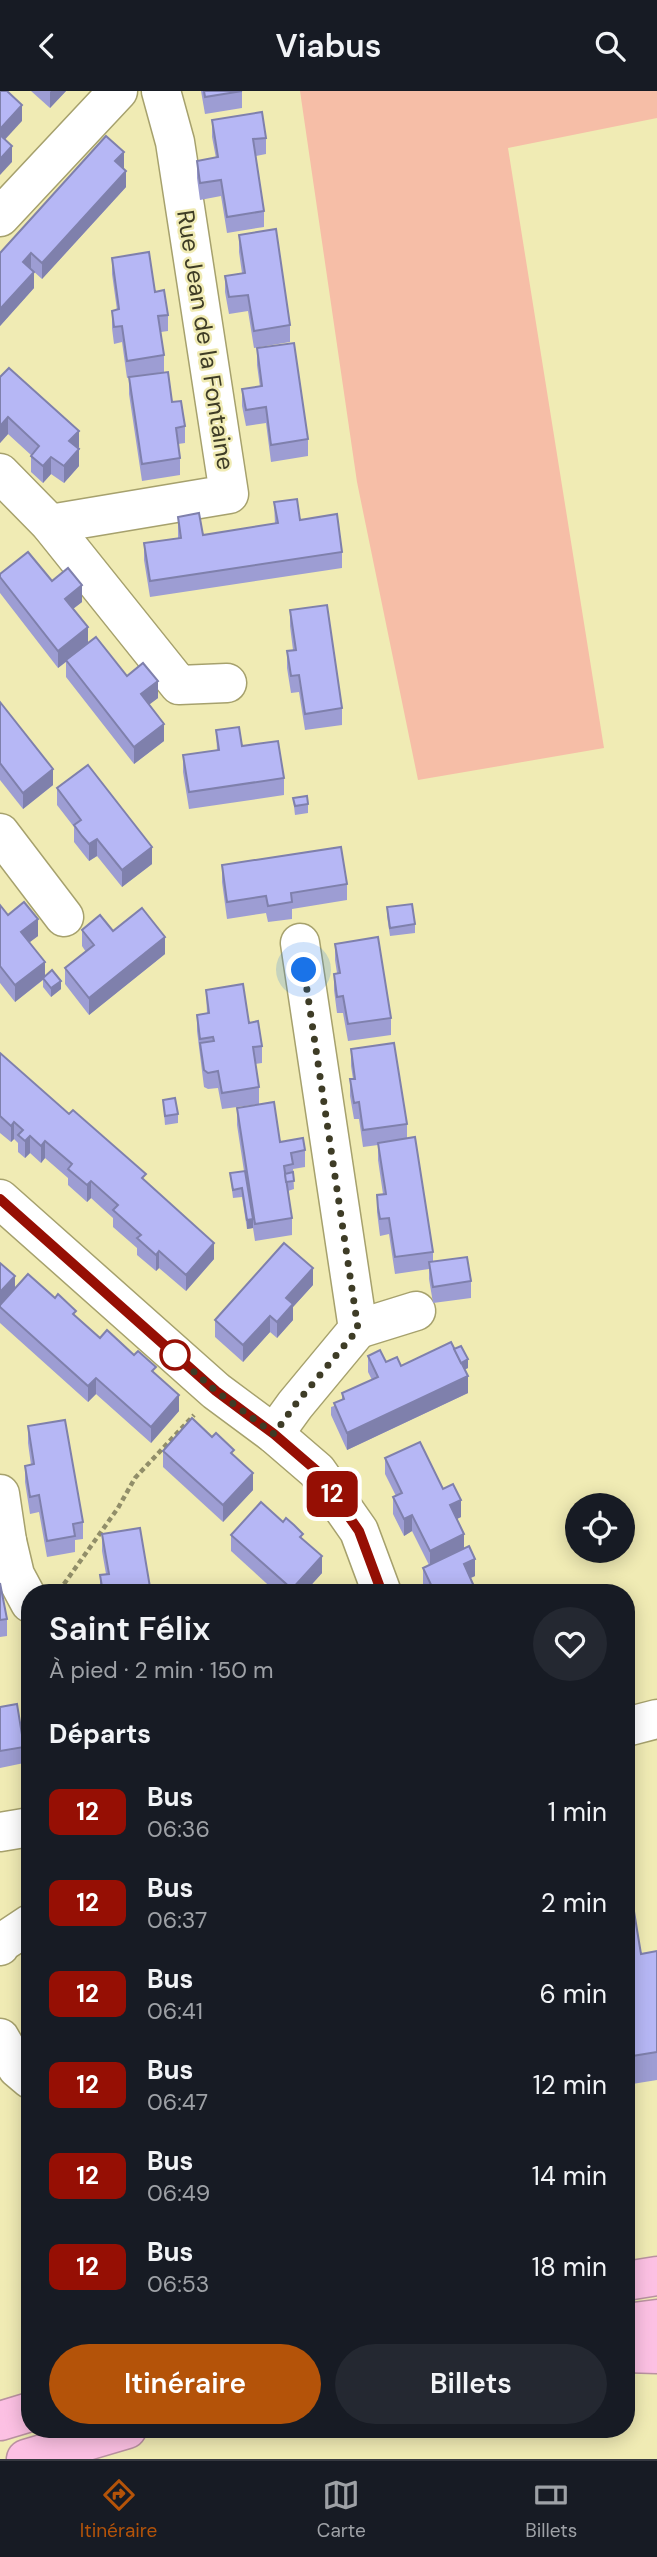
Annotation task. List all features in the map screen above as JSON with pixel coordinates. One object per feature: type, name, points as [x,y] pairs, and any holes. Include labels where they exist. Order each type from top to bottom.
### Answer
[{"type":"highway","points":[[635,2280],[657,2276]]},
{"type":"highway","points":[[635,2322],[657,2319]]},
{"type":"highway","points":[[635,2353],[657,2354]]},
{"type":"highway","points":[[0,2421],[21,2415]]},
{"type":"highway","points":[[26,2459],[97,2438]]},
{"type":"street","points":[[0,217],[118,91]]},
{"type":"street","name":"Rue Jean de la Fontaine","points":[[50,524],[229,494],[175,142],[161,91]]},
{"type":"street","points":[[0,473],[50,524],[178,685],[227,683]]},
{"type":"street","points":[[0,833],[64,918]]},
{"type":"street","points":[[299,943],[358,1329]]},
{"type":"street","points":[[0,1199],[216,1391],[274,1434],[317,1471],[359,1531],[379,1584]]},
{"type":"street","points":[[274,1434],[358,1329],[416,1311]]},
{"type":"street","points":[[0,1494],[4,1541],[21,1586]]},
{"type":"street","points":[[0,1832],[21,1828]]},
{"type":"street","points":[[0,1946],[21,1930]]},
{"type":"street","points":[[0,2038],[21,2071]]},
{"type":"path","points":[[64,1584],[135,1478],[216,1391]]},
{"type":"shaded area","points":[[300,91],[657,91],[657,118],[508,148],[604,748],[418,780],[357,482]]},
{"type":"building","points":[[0,91],[7,91],[22,105],[0,129]]},
{"type":"building","points":[[204,91],[242,91],[205,97]]},
{"type":"building","points":[[262,112],[266,138],[253,139],[264,211],[227,217],[221,180],[200,183],[197,161],[218,157],[212,120]]},
{"type":"building","points":[[0,135],[12,146],[0,159]]},
{"type":"building","points":[[106,136],[124,152],[115,161],[126,171],[42,263],[31,253],[23,262],[34,272],[0,309],[0,253]]},
{"type":"building","points":[[276,229],[290,325],[254,331],[248,295],[229,297],[225,276],[245,273],[239,235]]},
{"type":"building","points":[[149,252],[155,292],[164,290],[168,315],[158,316],[164,355],[127,361],[122,326],[114,327],[112,311],[119,309],[112,258]]},
{"type":"building","points":[[294,343],[308,439],[271,445],[266,407],[246,410],[242,389],[262,386],[257,348]]},
{"type":"building","points":[[9,368],[79,431],[69,441],[79,449],[64,466],[51,457],[43,466],[31,456],[39,446],[8,417],[0,426],[0,377]]},
{"type":"building","points":[[168,372],[172,402],[181,401],[185,426],[176,428],[180,458],[142,464],[129,377]]},
{"type":"building","points":[[297,499],[300,520],[337,514],[342,552],[150,581],[144,543],[181,538],[178,517],[199,513],[203,535],[278,523],[274,502]]},
{"type":"building","points":[[28,552],[52,581],[68,568],[82,585],[65,599],[88,627],[58,651],[0,577],[0,574]]},
{"type":"building","points":[[327,605],[342,708],[305,714],[299,675],[291,676],[287,651],[296,650],[290,610]]},
{"type":"building","points":[[96,637],[127,676],[143,663],[158,681],[141,694],[164,724],[134,747],[66,660]]},
{"type":"building","points":[[0,702],[53,769],[23,793],[0,763]]},
{"type":"building","points":[[239,727],[242,746],[278,741],[284,778],[189,792],[183,755],[219,750],[216,730]]},
{"type":"building","points":[[88,765],[152,847],[122,870],[97,839],[89,844],[82,836],[74,825],[81,820],[57,788]]},
{"type":"building","points":[[307,796],[308,804],[295,806],[293,798]]},
{"type":"building","points":[[341,847],[347,884],[291,893],[292,902],[268,906],[266,896],[227,902],[222,865]]},
{"type":"building","points":[[24,902],[38,919],[21,932],[45,962],[15,985],[0,966],[0,905],[8,915]]},
{"type":"building","points":[[412,904],[415,924],[390,928],[387,907]]},
{"type":"building","points":[[142,908],[165,937],[89,998],[65,968],[94,945],[82,930],[100,915],[113,931]]},
{"type":"building","points":[[378,937],[391,1018],[348,1024],[343,996],[337,997],[334,974],[340,973],[335,944]]},
{"type":"building","points":[[52,970],[61,981],[51,988],[43,978]]},
{"type":"building","points":[[243,984],[249,1023],[258,1021],[262,1046],[253,1047],[259,1087],[222,1093],[218,1071],[208,1073],[204,1070],[200,1043],[214,1041],[213,1037],[200,1039],[197,1015],[209,1013],[206,990]]},
{"type":"building","points":[[394,1043],[407,1124],[363,1130],[359,1102],[354,1103],[350,1079],[355,1079],[351,1049]]},
{"type":"building","points":[[0,1053],[69,1114],[73,1110],[146,1174],[142,1178],[214,1243],[186,1275],[159,1251],[156,1255],[137,1238],[141,1235],[113,1210],[118,1205],[91,1181],[87,1185],[68,1169],[72,1164],[45,1141],[41,1146],[30,1136],[25,1141],[18,1135],[23,1130],[14,1122],[11,1126],[0,1116]]},
{"type":"building","points":[[175,1098],[178,1114],[165,1116],[163,1100]]},
{"type":"building","points":[[274,1102],[280,1142],[303,1138],[305,1150],[291,1153],[293,1164],[284,1166],[292,1218],[255,1224],[237,1108]]},
{"type":"building","points":[[415,1137],[433,1252],[395,1257],[389,1218],[380,1219],[378,1208],[377,1195],[386,1194],[378,1143]]},
{"type":"building","points":[[245,1171],[253,1219],[247,1220],[242,1188],[233,1190],[230,1173]]},
{"type":"building","points":[[293,1172],[294,1181],[286,1182],[285,1174]]},
{"type":"building","points":[[284,1243],[313,1268],[286,1298],[293,1304],[277,1322],[270,1316],[243,1345],[215,1320]]},
{"type":"building","points":[[467,1257],[471,1281],[433,1287],[429,1262]]},
{"type":"building","points":[[0,1263],[15,1276],[0,1292]]},
{"type":"building","points":[[28,1274],[55,1298],[58,1294],[76,1311],[73,1314],[100,1338],[107,1330],[134,1355],[138,1351],[156,1367],[152,1371],[179,1395],[151,1427],[96,1378],[88,1386],[0,1307]]},
{"type":"building","points":[[451,1342],[468,1376],[347,1433],[334,1403],[344,1399],[342,1393],[378,1377],[368,1356],[380,1350],[386,1362],[397,1357],[401,1366]]},
{"type":"building","points":[[461,1346],[468,1359],[461,1363],[454,1349]]},
{"type":"building","points":[[192,1418],[212,1437],[216,1433],[234,1450],[231,1453],[253,1473],[223,1505],[163,1451]]},
{"type":"building","points":[[65,1420],[83,1522],[73,1524],[75,1536],[47,1541],[39,1495],[30,1497],[25,1466],[34,1464],[28,1426]]},
{"type":"building","points":[[420,1442],[443,1489],[453,1484],[461,1500],[450,1505],[464,1534],[430,1551],[412,1515],[404,1519],[393,1497],[402,1493],[385,1458]]},
{"type":"building","points":[[261,1502],[283,1522],[286,1518],[294,1525],[303,1534],[300,1537],[322,1556],[297,1584],[286,1584],[231,1535]]},
{"type":"building","points":[[140,1528],[149,1584],[102,1584],[100,1575],[109,1574],[102,1534]]},
{"type":"building","points":[[469,1546],[475,1559],[464,1564],[473,1584],[431,1584],[423,1568]]},
{"type":"building","points":[[0,1583],[7,1619],[0,1620]]},
{"type":"building","points":[[17,1704],[21,1748],[0,1751],[0,1707]]},
{"type":"building","points":[[635,1917],[641,1954],[657,1951],[657,2052],[635,2056]]},
{"type":"bus line","name":"12","points":[[0,1199],[216,1391],[274,1434],[317,1471],[359,1531],[379,1584]]},
{"type":"route","points":[[175,1355],[216,1391],[274,1434],[358,1329],[304,970]]}]
